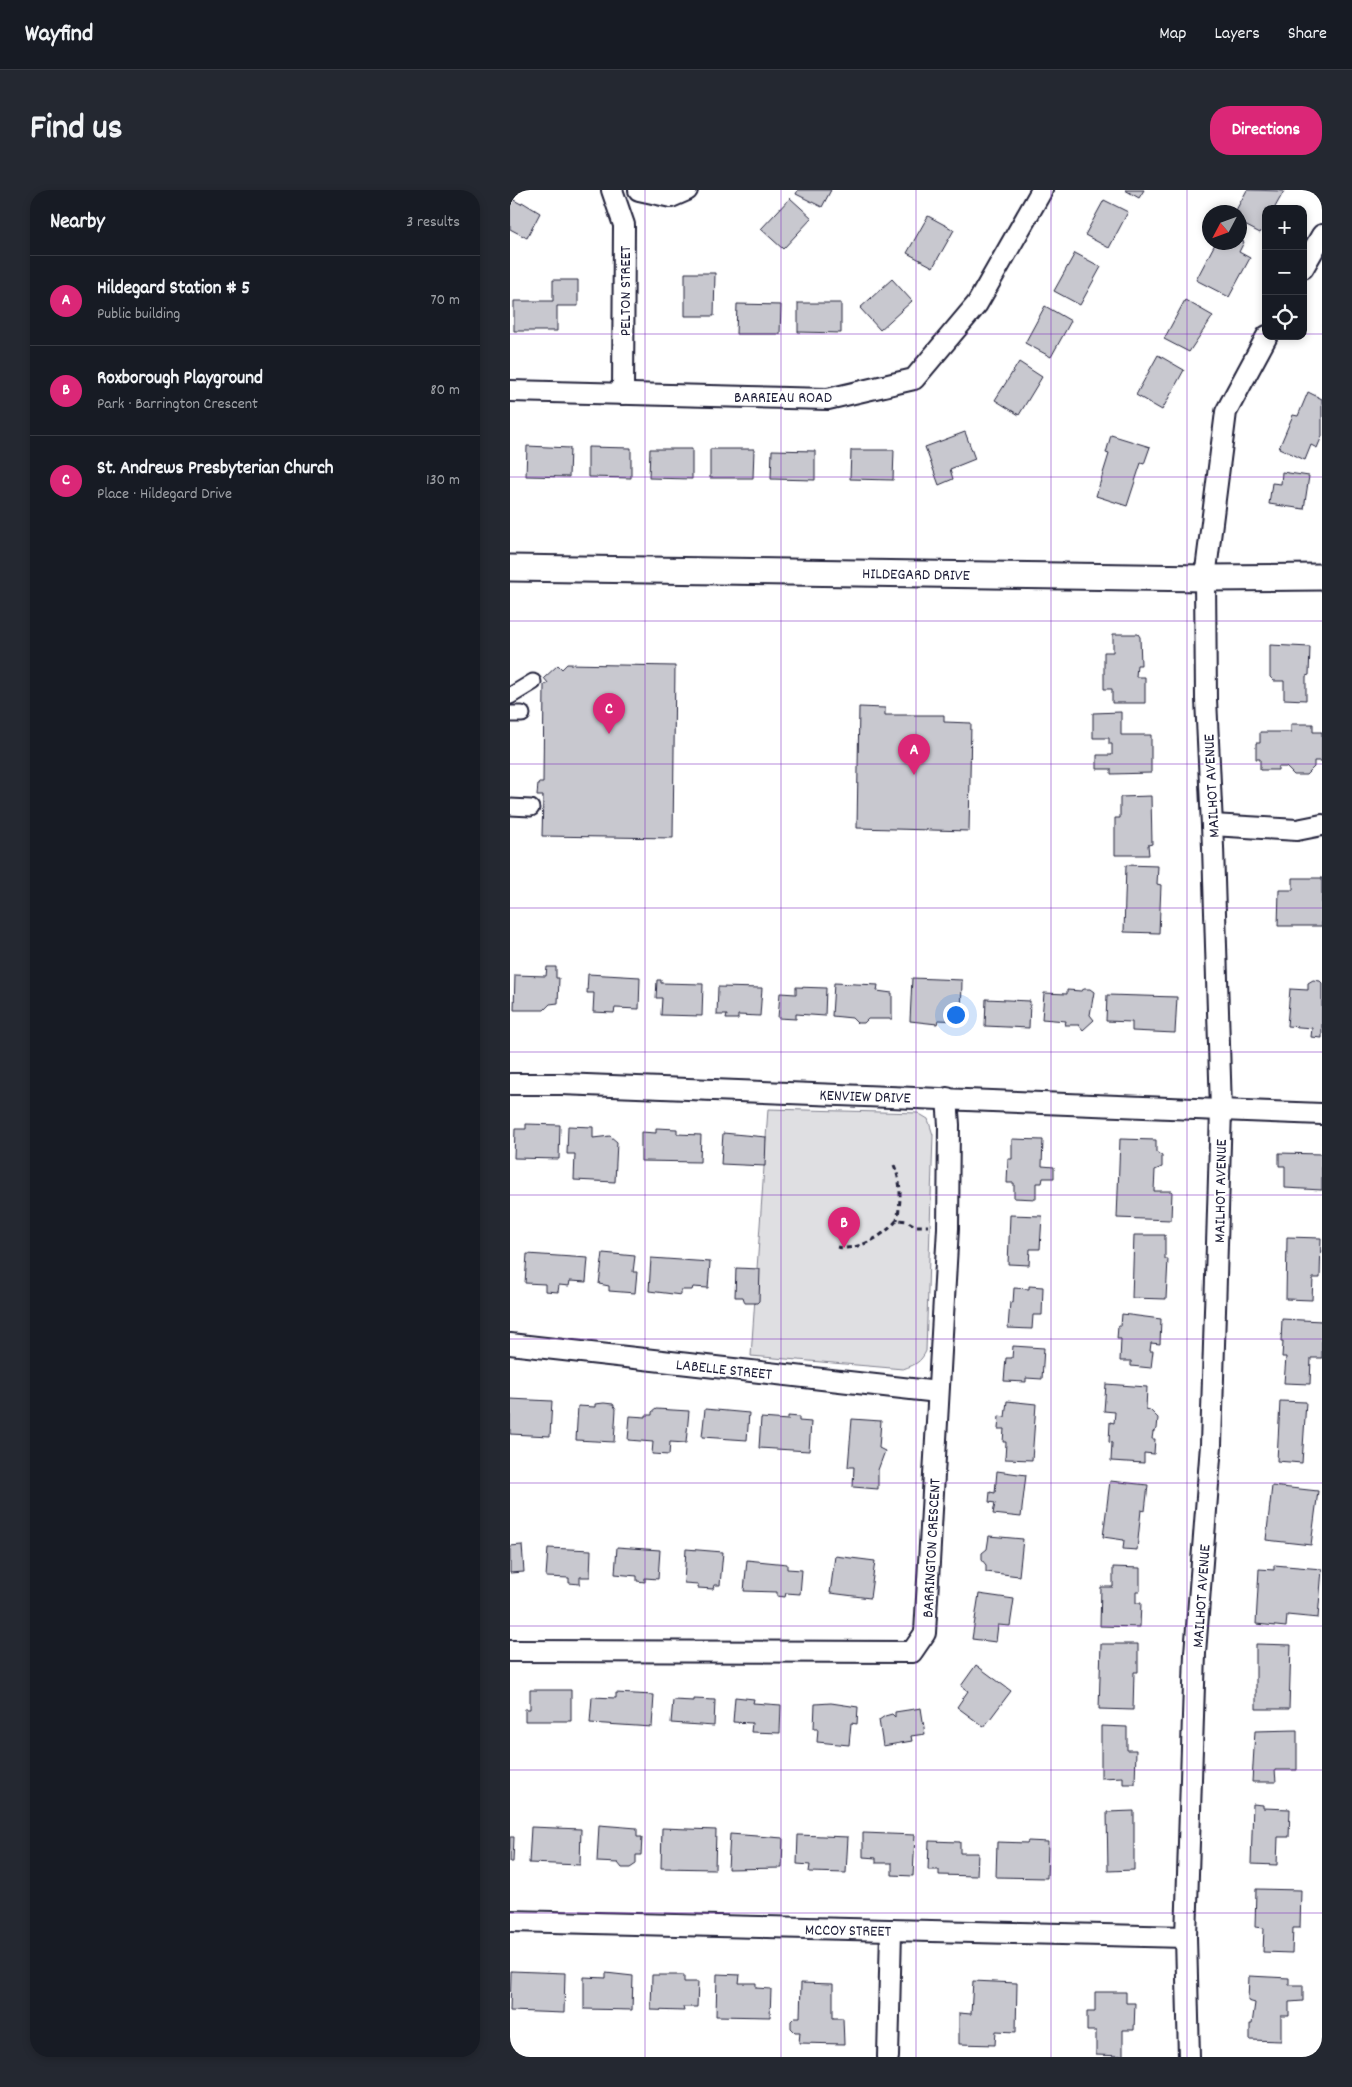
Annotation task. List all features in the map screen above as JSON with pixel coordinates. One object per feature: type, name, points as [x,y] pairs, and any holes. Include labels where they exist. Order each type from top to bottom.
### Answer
[{"type":"street","name":"PELTON STREET","points":[[612,190],[624,225],[623,394]]},
{"type":"street","points":[[639,190],[671,196],[687,190]]},
{"type":"street","name":"BARRIEAU ROAD","points":[[510,391],[828,399],[914,379],[977,304],[1042,190]]},
{"type":"street","points":[[1307,261],[1322,235]]},
{"type":"street","name":"MAILHOT AVENUE","points":[[1189,2057],[1186,1937],[1195,1653],[1211,1445],[1220,1110],[1212,825],[1206,699],[1205,578],[1226,412],[1265,340]]},
{"type":"street","name":"HILDEGARD DRIVE","points":[[510,568],[1205,578],[1322,577]]},
{"type":"street","points":[[510,696],[533,682]]},
{"type":"street","points":[[510,807],[531,808]]},
{"type":"street","points":[[1212,825],[1297,830],[1322,825]]},
{"type":"street","name":"KENVIEW DRIVE","points":[[510,1084],[947,1098],[1322,1114]]},
{"type":"street","name":"BARRINGTON CRESCENT","points":[[510,1651],[912,1652],[925,1633],[948,1228],[949,1125],[947,1098]]},
{"type":"street","name":"LABELLE STREET","points":[[510,1344],[938,1392]]},
{"type":"street","name":"MCCOY STREET","points":[[510,1921],[1186,1937]]},
{"type":"street","points":[[888,2057],[891,1930]]},
{"type":"path","points":[[836,1247],[845,1250],[869,1242],[890,1228],[897,1220],[901,1196],[898,1174],[894,1165]]},
{"type":"path","points":[[897,1220],[906,1221],[915,1226],[948,1228]]},
{"type":"shaded area","points":[[768,1109],[918,1113],[928,1119],[933,1135],[926,1351],[922,1358],[914,1364],[903,1369],[751,1356]]},
{"type":"building","points":[[798,190],[831,190],[822,207],[796,194]]},
{"type":"building","points":[[1125,190],[1144,190],[1139,198]]},
{"type":"building","points":[[1247,190],[1284,191],[1276,205],[1262,205],[1262,230],[1260,233],[1247,226],[1247,205],[1239,205]]},
{"type":"building","points":[[510,198],[521,204],[522,202],[540,213],[527,238],[510,229]]},
{"type":"building","points":[[790,198],[812,218],[783,249],[761,229]]},
{"type":"building","points":[[1104,200],[1128,212],[1109,248],[1085,235]]},
{"type":"building","points":[[928,216],[954,230],[933,267],[907,253]]},
{"type":"building","points":[[1212,250],[1240,250],[1239,252],[1250,258],[1229,297],[1196,280]]},
{"type":"building","points":[[1075,253],[1101,267],[1080,305],[1054,291]]},
{"type":"building","points":[[685,273],[715,273],[714,316],[685,316]]},
{"type":"building","points":[[892,279],[912,301],[880,330],[860,308]]},
{"type":"building","points":[[553,280],[578,280],[578,306],[557,306],[557,331],[514,331],[514,301],[553,301]]},
{"type":"building","points":[[1185,300],[1213,316],[1189,352],[1164,339]]},
{"type":"building","points":[[798,303],[841,303],[841,333],[798,332]]},
{"type":"building","points":[[737,304],[781,305],[780,334],[736,334]]},
{"type":"building","points":[[1045,306],[1071,321],[1051,357],[1025,343]]},
{"type":"building","points":[[1158,355],[1184,370],[1162,410],[1136,395]]},
{"type":"building","points":[[1019,362],[1042,377],[1019,415],[995,400]]},
{"type":"building","points":[[1308,392],[1322,399],[1322,436],[1317,448],[1311,445],[1305,460],[1279,448],[1293,415],[1298,416]]},
{"type":"building","points":[[965,432],[975,459],[950,469],[953,479],[939,485],[925,447]]},
{"type":"building","points":[[1111,435],[1150,447],[1144,464],[1141,463],[1127,506],[1096,496],[1109,454],[1106,453]]},
{"type":"building","points":[[527,446],[570,448],[569,477],[526,476]]},
{"type":"building","points":[[588,447],[631,448],[631,478],[588,477]]},
{"type":"building","points":[[650,449],[692,449],[692,479],[649,478]]},
{"type":"building","points":[[710,449],[754,449],[753,478],[710,478]]},
{"type":"building","points":[[772,450],[815,451],[815,480],[771,479]]},
{"type":"building","points":[[851,450],[894,450],[893,480],[850,479]]},
{"type":"building","points":[[1282,472],[1309,476],[1304,509],[1269,504],[1272,483],[1281,484]]},
{"type":"building","points":[[1113,634],[1138,634],[1140,637],[1141,665],[1137,665],[1136,677],[1145,677],[1145,703],[1112,703],[1112,689],[1104,689],[1104,652],[1113,652]]},
{"type":"building","points":[[1270,645],[1310,647],[1309,675],[1306,676],[1306,700],[1284,699],[1284,681],[1274,681],[1270,677]]},
{"type":"building","points":[[567,664],[675,666],[673,838],[542,836],[543,796],[537,796],[538,783],[543,783],[544,685],[548,683],[544,678],[558,665],[562,669]]},
{"type":"building","points":[[859,707],[885,708],[885,715],[944,715],[944,722],[971,723],[969,831],[857,828]]},
{"type":"building","points":[[1121,712],[1121,735],[1151,735],[1151,773],[1111,774],[1111,769],[1097,769],[1097,755],[1112,755],[1112,744],[1109,744],[1109,738],[1093,738],[1093,713]]},
{"type":"building","points":[[1291,724],[1313,724],[1313,732],[1322,732],[1322,761],[1314,761],[1314,767],[1306,775],[1294,775],[1286,767],[1278,767],[1278,770],[1260,770],[1260,759],[1256,759],[1256,743],[1260,743],[1260,732],[1291,732]]},
{"type":"building","points":[[1151,796],[1152,844],[1148,845],[1149,855],[1115,855],[1115,818],[1120,818],[1120,797]]},
{"type":"building","points":[[1126,865],[1158,866],[1157,884],[1161,885],[1159,933],[1124,932]]},
{"type":"building","points":[[1293,878],[1322,878],[1322,926],[1278,926],[1279,890],[1293,890]]},
{"type":"building","points":[[547,967],[556,967],[556,978],[559,978],[558,1003],[550,1004],[544,1010],[514,1010],[515,975],[546,976]]},
{"type":"building","points":[[588,974],[640,977],[639,1009],[615,1008],[614,1013],[593,1012],[594,993],[587,993]]},
{"type":"building","points":[[912,978],[962,980],[961,1021],[938,1020],[937,1024],[910,1021]]},
{"type":"building","points":[[657,980],[661,980],[661,983],[703,984],[702,1016],[661,1015],[662,998],[656,998]]},
{"type":"building","points":[[1313,980],[1322,983],[1322,1038],[1311,1037],[1312,1028],[1287,1026],[1290,989],[1308,990],[1308,983]]},
{"type":"building","points":[[834,983],[878,985],[877,991],[892,993],[892,1019],[868,1019],[864,1023],[857,1023],[852,1018],[832,1016]]},
{"type":"building","points":[[718,987],[762,988],[760,1016],[738,1015],[738,1019],[726,1019],[727,1015],[717,1015]]},
{"type":"building","points":[[796,987],[826,988],[825,1016],[796,1014],[796,1019],[778,1018],[780,993],[796,994]]},
{"type":"building","points":[[1090,989],[1094,992],[1090,1015],[1094,1020],[1083,1030],[1079,1025],[1065,1025],[1066,1021],[1042,1019],[1044,993],[1067,994],[1067,990],[1081,991]]},
{"type":"building","points":[[1107,995],[1177,997],[1175,1033],[1132,1031],[1132,1022],[1106,1021]]},
{"type":"building","points":[[986,999],[1030,1001],[1029,1028],[985,1026]]},
{"type":"building","points":[[526,1124],[560,1125],[559,1159],[514,1158],[515,1129],[526,1129]]},
{"type":"building","points":[[568,1126],[593,1127],[593,1138],[610,1136],[617,1142],[615,1182],[574,1180],[575,1154],[567,1154]]},
{"type":"building","points":[[656,1128],[677,1129],[677,1134],[701,1135],[700,1162],[641,1161],[641,1132],[656,1133]]},
{"type":"building","points":[[723,1133],[766,1137],[765,1166],[721,1164]]},
{"type":"building","points":[[1012,1139],[1043,1140],[1042,1166],[1054,1167],[1054,1178],[1043,1178],[1042,1183],[1036,1183],[1036,1199],[1014,1198],[1014,1183],[1007,1183],[1008,1159],[1012,1159]]},
{"type":"building","points":[[1120,1139],[1156,1140],[1156,1152],[1162,1156],[1162,1167],[1155,1170],[1154,1191],[1172,1191],[1171,1220],[1117,1218]]},
{"type":"building","points":[[1279,1153],[1322,1154],[1322,1190],[1285,1188],[1285,1166],[1279,1166]]},
{"type":"building","points":[[1010,1215],[1042,1216],[1040,1249],[1030,1249],[1029,1265],[1008,1264]]},
{"type":"building","points":[[1134,1235],[1165,1235],[1165,1259],[1168,1259],[1166,1299],[1132,1298]]},
{"type":"building","points":[[1287,1237],[1321,1238],[1320,1278],[1313,1278],[1312,1300],[1286,1299]]},
{"type":"building","points":[[603,1253],[635,1256],[633,1272],[637,1272],[635,1293],[609,1291],[609,1286],[599,1284]]},
{"type":"building","points":[[527,1254],[588,1258],[586,1282],[570,1281],[569,1286],[559,1285],[558,1292],[545,1291],[545,1284],[525,1283]]},
{"type":"building","points":[[651,1258],[710,1262],[708,1288],[693,1287],[692,1290],[681,1290],[681,1295],[649,1291]]},
{"type":"building","points":[[736,1268],[760,1269],[759,1301],[757,1303],[745,1303],[743,1297],[735,1297]]},
{"type":"building","points":[[1029,1286],[1043,1287],[1042,1315],[1033,1315],[1032,1329],[1008,1328],[1010,1302],[1013,1303],[1014,1288],[1029,1289]]},
{"type":"building","points":[[1122,1314],[1161,1319],[1160,1344],[1151,1343],[1150,1351],[1153,1351],[1151,1368],[1131,1366],[1131,1361],[1120,1361],[1121,1339],[1117,1339],[1118,1326],[1121,1326]]},
{"type":"building","points":[[1282,1319],[1322,1321],[1322,1358],[1311,1358],[1310,1384],[1284,1383],[1286,1357],[1282,1357]]},
{"type":"building","points":[[1013,1346],[1044,1348],[1042,1379],[1026,1378],[1026,1382],[1004,1381],[1006,1358],[1012,1358]]},
{"type":"building","points":[[1106,1384],[1147,1387],[1146,1409],[1150,1410],[1158,1418],[1157,1429],[1153,1432],[1152,1439],[1155,1439],[1154,1454],[1144,1453],[1144,1463],[1111,1461],[1112,1443],[1109,1442],[1110,1422],[1114,1423],[1115,1412],[1104,1411]]},
{"type":"building","points":[[510,1399],[552,1401],[550,1436],[510,1434]]},
{"type":"building","points":[[1007,1401],[1036,1404],[1032,1460],[1005,1459],[1006,1442],[1003,1442],[1004,1429],[998,1429],[999,1416],[1005,1417]]},
{"type":"building","points":[[1280,1401],[1306,1402],[1302,1463],[1277,1461]]},
{"type":"building","points":[[595,1404],[613,1404],[616,1409],[614,1442],[576,1440],[578,1406],[595,1407]]},
{"type":"building","points":[[656,1409],[689,1411],[686,1443],[670,1442],[669,1455],[652,1454],[653,1442],[628,1440],[630,1416],[646,1417],[646,1415],[652,1415],[652,1412]]},
{"type":"building","points":[[705,1409],[749,1413],[747,1440],[702,1437]]},
{"type":"building","points":[[788,1416],[799,1417],[799,1421],[811,1422],[809,1451],[759,1448],[761,1418],[788,1420]]},
{"type":"building","points":[[852,1419],[881,1421],[879,1448],[885,1451],[878,1470],[878,1489],[853,1487],[854,1467],[848,1467]]},
{"type":"building","points":[[997,1471],[1026,1475],[1021,1517],[993,1514],[995,1503],[989,1502],[990,1492],[995,1493]]},
{"type":"building","points":[[1110,1481],[1148,1485],[1145,1511],[1141,1510],[1137,1550],[1123,1549],[1124,1540],[1103,1537]]},
{"type":"building","points":[[1272,1486],[1318,1491],[1311,1545],[1266,1540]]},
{"type":"building","points":[[989,1536],[1023,1539],[1019,1576],[986,1572],[982,1553],[987,1549]]},
{"type":"building","points":[[522,1545],[524,1572],[510,1573],[510,1546]]},
{"type":"building","points":[[617,1547],[660,1550],[658,1579],[645,1578],[645,1582],[637,1581],[637,1576],[615,1574]]},
{"type":"building","points":[[548,1548],[591,1550],[590,1577],[580,1577],[580,1584],[569,1583],[569,1578],[546,1577]]},
{"type":"building","points":[[686,1549],[723,1552],[720,1585],[714,1585],[713,1589],[698,1588],[698,1584],[684,1583]]},
{"type":"building","points":[[835,1556],[875,1561],[870,1598],[830,1593]]},
{"type":"building","points":[[747,1560],[787,1564],[787,1569],[802,1570],[800,1594],[786,1593],[785,1597],[777,1596],[777,1592],[744,1591]]},
{"type":"building","points":[[1274,1565],[1322,1569],[1318,1618],[1287,1615],[1286,1627],[1256,1624],[1259,1569],[1274,1570]]},
{"type":"building","points":[[1113,1567],[1140,1568],[1140,1591],[1136,1591],[1136,1603],[1141,1603],[1140,1627],[1100,1626],[1101,1587],[1113,1587]]},
{"type":"building","points":[[979,1594],[1014,1599],[1010,1626],[998,1625],[996,1642],[972,1639]]},
{"type":"building","points":[[1101,1644],[1138,1644],[1138,1672],[1134,1672],[1133,1710],[1099,1709]]},
{"type":"building","points":[[1256,1644],[1291,1645],[1289,1709],[1256,1709]]},
{"type":"building","points":[[976,1665],[1011,1691],[984,1727],[957,1707],[968,1691],[961,1686]]},
{"type":"building","points":[[530,1690],[571,1690],[571,1721],[525,1721],[525,1709],[530,1709]]},
{"type":"building","points":[[616,1693],[654,1695],[652,1727],[590,1723],[592,1697],[616,1698]]},
{"type":"building","points":[[735,1697],[754,1699],[753,1703],[781,1705],[780,1733],[751,1732],[752,1723],[733,1722]]},
{"type":"building","points":[[694,1699],[715,1700],[714,1726],[671,1723],[673,1700],[694,1701]]},
{"type":"building","points":[[831,1703],[858,1707],[857,1724],[851,1723],[849,1745],[817,1742],[818,1728],[814,1728],[815,1704]]},
{"type":"building","points":[[921,1708],[925,1734],[911,1736],[912,1741],[883,1746],[879,1720],[892,1714],[895,1717],[895,1712]]},
{"type":"building","points":[[1101,1726],[1127,1727],[1127,1750],[1136,1750],[1135,1784],[1123,1784],[1123,1777],[1101,1778]]},
{"type":"building","points":[[1297,1730],[1297,1770],[1275,1770],[1276,1782],[1252,1782],[1255,1731]]},
{"type":"building","points":[[1253,1804],[1263,1805],[1263,1808],[1290,1809],[1289,1837],[1278,1837],[1277,1865],[1251,1864]]},
{"type":"building","points":[[1134,1811],[1134,1870],[1108,1871],[1107,1812]]},
{"type":"building","points":[[599,1825],[637,1828],[637,1837],[642,1837],[641,1855],[636,1855],[636,1864],[630,1868],[622,1868],[618,1863],[597,1862]]},
{"type":"building","points":[[531,1827],[581,1829],[580,1865],[529,1863]]},
{"type":"building","points":[[662,1828],[716,1830],[715,1869],[661,1868]]},
{"type":"building","points":[[863,1833],[915,1835],[913,1876],[892,1875],[892,1863],[876,1863],[876,1858],[863,1857]]},
{"type":"building","points":[[730,1834],[783,1838],[782,1868],[728,1869]]},
{"type":"building","points":[[798,1835],[848,1837],[846,1873],[809,1872],[810,1865],[797,1864]]},
{"type":"building","points":[[510,1837],[514,1837],[513,1862],[510,1862]]},
{"type":"building","points":[[929,1841],[960,1842],[960,1853],[978,1853],[977,1876],[939,1875],[939,1870],[928,1870]]},
{"type":"building","points":[[1028,1841],[1048,1842],[1047,1878],[996,1877],[997,1842],[1027,1843]]},
{"type":"building","points":[[1256,1889],[1301,1890],[1300,1928],[1293,1928],[1292,1953],[1263,1952],[1264,1928],[1255,1927]]},
{"type":"building","points":[[511,1971],[565,1973],[564,2013],[510,2011]]},
{"type":"building","points":[[606,1973],[633,1976],[632,2010],[584,2009],[584,1977],[606,1978]]},
{"type":"building","points":[[717,1974],[740,1975],[739,1983],[756,1983],[756,1988],[771,1989],[770,2017],[716,2016]]},
{"type":"building","points":[[652,1975],[684,1975],[684,1982],[698,1982],[697,2007],[683,2007],[684,2011],[651,2010]]},
{"type":"building","points":[[1249,1976],[1289,1978],[1289,1985],[1303,1985],[1303,2001],[1289,2002],[1289,2016],[1281,2016],[1281,2041],[1250,2040],[1250,2024],[1252,2024],[1255,2003],[1248,2001]]},
{"type":"building","points":[[973,1981],[1017,1983],[1016,2032],[996,2031],[995,2045],[959,2044],[959,2013],[971,2014]]},
{"type":"building","points":[[801,1983],[833,1984],[833,2018],[843,2018],[844,2044],[799,2043],[800,2032],[795,2032],[791,2028],[791,2021],[795,2017],[800,2017]]},
{"type":"building","points":[[1095,1992],[1126,1992],[1126,2003],[1135,2003],[1134,2030],[1123,2030],[1123,2056],[1096,2055],[1096,2031],[1087,2031],[1087,2012],[1095,2012]]},
{"type":"place","name":"St. Andrews Presbyterian Church","points":[[609,734]]},
{"type":"place","name":"Hildegard Station # 5","points":[[914,775]]},
{"type":"place","name":"Roxborough Playground","points":[[844,1248]]}]
